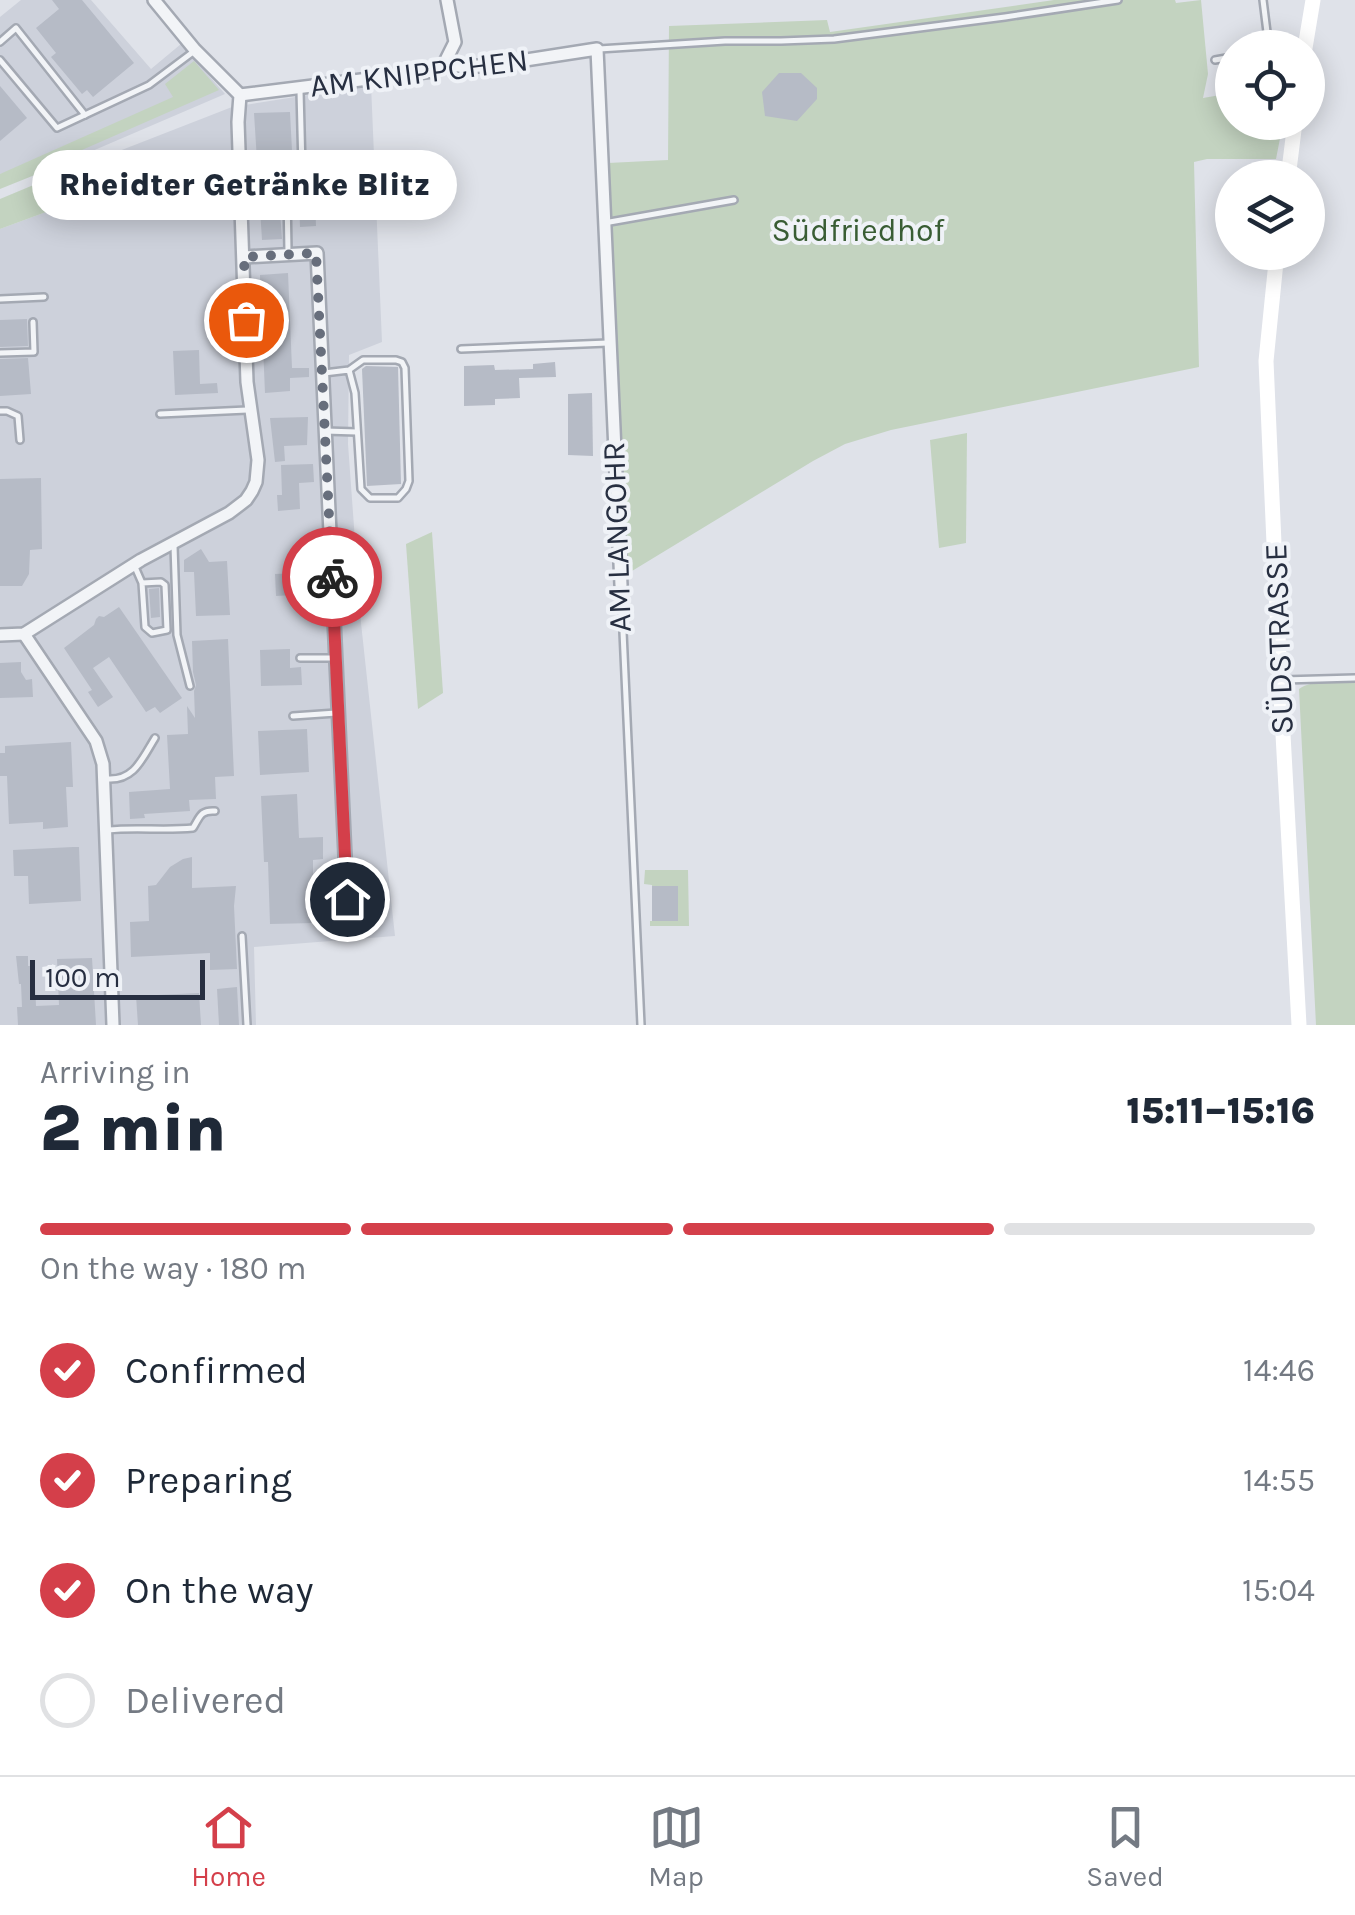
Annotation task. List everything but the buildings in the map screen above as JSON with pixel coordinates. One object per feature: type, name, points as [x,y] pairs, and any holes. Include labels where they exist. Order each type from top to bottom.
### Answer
[{"type":"street","points":[[0,635],[24,634],[134,564],[229,513],[252,492],[258,472],[248,382],[240,95],[195,50],[154,0]]},
{"type":"street","points":[[444,64],[456,42],[447,0]]},
{"type":"street","points":[[1309,30],[1313,0]]},
{"type":"street","name":"AM KNIPPCHEN","points":[[240,95],[433,71],[444,64],[500,64],[597,49]]},
{"type":"street","name":"AM LANGOHR","points":[[597,49],[620,585]]},
{"type":"street","points":[[244,257],[316,253],[347,899],[356,923]]},
{"type":"street","name":"SÜDSTRASSE","points":[[1275,270],[1266,361],[1299,1025]]},
{"type":"street","points":[[24,634],[96,740],[103,764],[113,1025]]},
{"type":"lane","points":[[597,49],[725,40],[834,38],[1118,0]]},
{"type":"lane","points":[[1263,0],[1267,30]]},
{"type":"lane","points":[[0,42],[16,28],[85,116]]},
{"type":"lane","points":[[0,60],[57,128],[149,85],[195,50]]},
{"type":"lane","points":[[300,88],[302,168]]},
{"type":"lane","points":[[287,194],[288,255]]},
{"type":"lane","points":[[604,223],[734,200]]},
{"type":"lane","points":[[0,298],[44,296]]},
{"type":"lane","points":[[0,353],[34,352],[34,322]]},
{"type":"lane","points":[[461,349],[608,344]]},
{"type":"lane","points":[[322,374],[349,370],[363,360],[402,362],[408,482],[398,498],[370,498],[361,489],[355,393],[349,370]]},
{"type":"lane","points":[[160,414],[250,410]]},
{"type":"lane","points":[[0,411],[18,416],[20,440]]},
{"type":"lane","points":[[324,432],[357,432]]},
{"type":"lane","points":[[174,542],[177,636],[190,686]]},
{"type":"lane","points":[[134,564],[142,583],[145,627],[152,632],[167,630],[165,586],[161,582],[142,583]]},
{"type":"lane","name":"AM LANGOHR","points":[[620,585],[641,1025]]},
{"type":"lane","points":[[300,658],[336,658]]},
{"type":"lane","points":[[1280,680],[1355,678]]},
{"type":"lane","points":[[294,716],[339,713]]},
{"type":"lane","points":[[104,779],[120,780],[134,772],[154,738]]},
{"type":"lane","points":[[106,830],[193,828],[198,816],[206,810],[215,811]]},
{"type":"lane","points":[[242,936],[248,1025]]},
{"type":"shaded area","points":[[21,0],[91,0],[151,69],[181,44],[225,94],[62,164],[0,174],[0,17]]},
{"type":"shaded area","points":[[371,85],[382,342],[349,355],[348,444],[361,623],[395,936],[254,947],[256,1025],[0,1025],[0,229],[57,208],[55,176],[232,107]]},
{"type":"green space","name":"Südfriedhof","points":[[1054,0],[1201,0],[1208,74],[1203,98],[1215,96],[1215,140],[1280,140],[1276,159],[1194,162],[1199,367],[891,430],[845,444],[632,571],[626,548],[608,163],[668,160],[669,26],[827,20],[830,32]]},
{"type":"green space","points":[[194,61],[219,90],[0,189],[0,174],[173,97],[165,84]]},
{"type":"green space","points":[[55,176],[57,208],[0,229],[0,199]]},
{"type":"green space","points":[[967,433],[966,543],[939,548],[930,440]]},
{"type":"green space","points":[[432,532],[443,693],[418,709],[406,544]]},
{"type":"green space","points":[[1355,681],[1355,1025],[1316,1025],[1299,689],[1318,682]]},
{"type":"green space","points":[[645,870],[688,870],[689,926],[650,926],[650,921],[654,921],[652,885],[644,884]]},
{"type":"way so far","points":[[246,320],[244,257],[316,253],[332,577]]},
{"type":"place","name":"Rheidter Getränke Blitz","points":[[246,320]]},
{"type":"route","points":[[332,577],[347,899]]}]
